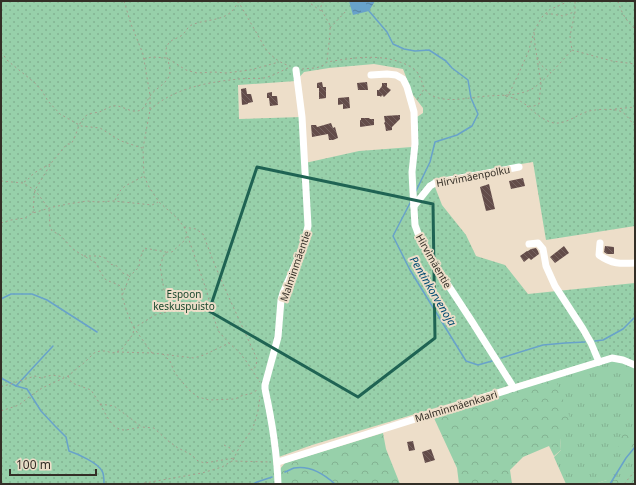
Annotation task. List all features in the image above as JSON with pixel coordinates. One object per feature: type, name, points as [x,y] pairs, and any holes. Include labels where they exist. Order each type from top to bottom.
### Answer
[{"type":"street","name":"Malminmäentie","points":[[278,484],[278,462],[271,417],[262,388],[266,381],[278,337],[281,300],[304,244],[308,226],[302,117],[294,68]]},
{"type":"street","name":"Hirvimäentie","points":[[371,75],[396,75],[403,79],[407,87],[413,108],[415,144],[412,172],[412,192],[415,225],[420,239],[433,262],[514,388]]},
{"type":"street","name":"Hirvimäenpolku","points":[[414,206],[435,182],[520,167]]},
{"type":"street","points":[[529,244],[538,243],[542,249],[546,266],[555,286],[586,334],[599,362]]},
{"type":"street","points":[[600,243],[599,255],[607,261],[615,263],[635,263]]},
{"type":"street","name":"Malminmäenkaari","points":[[278,462],[612,358],[623,360],[635,365]]},
{"type":"path","points":[[124,1],[143,54],[150,95],[150,110],[143,148],[144,176],[159,202],[177,218],[184,227],[203,280],[219,332],[239,352],[252,370],[262,388],[258,411],[252,428],[240,446],[233,461]]},
{"type":"path","points":[[33,214],[35,190],[52,162],[67,144],[71,144],[74,140],[79,125],[83,119],[87,115],[100,112],[113,106],[132,111],[143,109],[150,95],[169,77],[170,71],[166,50],[167,45],[171,40],[184,34],[190,26],[221,18],[229,14],[235,8],[238,1]]},
{"type":"path","points":[[238,1],[267,51],[279,62],[294,68]]},
{"type":"path","points":[[150,110],[166,98],[192,87],[235,79],[263,78],[294,68],[320,67],[326,65],[330,25],[322,11],[307,1]]},
{"type":"path","points":[[322,11],[321,6],[324,1]]},
{"type":"path","points":[[504,96],[510,92],[528,53],[531,37],[542,17],[550,10],[569,1]]},
{"type":"path","points":[[572,50],[570,36],[575,12],[575,1]]},
{"type":"path","points":[[618,1],[622,14],[635,29]]},
{"type":"path","points":[[330,29],[347,10]]},
{"type":"path","points":[[545,14],[563,16],[575,12]]},
{"type":"path","points":[[527,106],[539,104],[541,83],[534,31]]},
{"type":"path","points":[[572,50],[612,61],[635,64]]},
{"type":"path","points":[[327,62],[357,58],[376,58],[397,61],[412,67],[417,72],[424,88],[430,94],[441,99],[455,99],[504,96],[530,90],[541,83],[572,50]]},
{"type":"path","points":[[1,52],[8,61],[42,90],[48,101],[60,114],[79,125],[100,128],[121,141],[143,148]]},
{"type":"path","points":[[536,54],[540,65],[551,73]]},
{"type":"path","points":[[144,59],[152,57],[167,58],[186,70],[197,73],[226,73],[250,70],[279,62]]},
{"type":"path","points":[[413,108],[424,88]]},
{"type":"path","points":[[504,96],[517,99],[547,121],[554,123],[566,122],[587,111],[617,110],[623,113],[635,126]]},
{"type":"path","points":[[608,110],[635,107]]},
{"type":"path","points":[[23,183],[52,162]]},
{"type":"path","points":[[114,201],[120,190],[144,176]]},
{"type":"path","points":[[1,181],[23,183],[35,190],[49,209],[50,226],[52,231],[60,235],[73,249],[96,263],[106,280],[119,285],[122,289],[122,296],[134,328],[152,353]]},
{"type":"path","points":[[1,223],[25,218],[33,214],[68,204],[114,201],[152,205],[159,202]]},
{"type":"path","points":[[184,227],[196,229],[203,234],[226,291],[257,359],[256,366],[252,370]]},
{"type":"path","points":[[122,296],[129,278],[139,267],[140,258],[144,248],[172,252],[185,240],[187,234]]},
{"type":"path","points":[[117,352],[122,349],[133,334],[134,328],[155,315],[166,312],[169,300],[164,290],[160,266],[164,255],[167,252]]},
{"type":"path","points":[[84,256],[99,256],[105,258],[110,264],[116,266],[124,274],[128,275],[129,278]]},
{"type":"path","points":[[1,411],[19,406],[42,388],[56,383],[68,376],[94,353],[100,351],[112,353],[152,353],[194,358],[229,343]]},
{"type":"path","points":[[163,354],[170,360],[178,377],[189,390],[198,397],[209,400],[234,400],[262,388]]},
{"type":"path","points":[[1,387],[35,376],[41,378],[52,375],[64,377]]},
{"type":"path","points":[[68,376],[72,383],[91,390],[112,424],[118,429],[125,430],[142,427],[154,428],[178,448],[192,455],[198,461],[205,463],[234,458]]},
{"type":"path","points":[[258,380],[259,384]]},
{"type":"path","points":[[100,404],[114,406],[142,427]]},
{"type":"path","points":[[224,445],[236,454]]},
{"type":"path","points":[[139,484],[202,473],[222,467],[233,461],[278,462]]},
{"type":"path","points":[[624,484],[635,471]]},
{"type":"highlighted area","points":[[257,167],[433,204],[435,338],[358,397],[209,311]]},
{"type":"green space","name":"Espoon keskuspuisto","points":[[1,1],[635,1],[635,226],[546,240],[533,162],[433,179],[442,205],[466,235],[476,256],[505,265],[528,294],[635,283],[635,362],[612,355],[312,445],[273,459],[276,484],[1,484]],"holes":[[[374,64],[403,69],[413,95],[423,108],[423,113],[417,117],[412,147],[359,151],[305,163],[302,117],[239,119],[238,85],[296,81],[304,72],[329,68]]]},
{"type":"green space","points":[[612,361],[628,364],[635,368],[635,480],[607,480],[594,484],[566,484],[554,457],[561,450],[555,378]]},
{"type":"green space","points":[[555,378],[572,423],[560,438],[561,450],[554,456],[549,446],[523,457],[510,470],[512,484],[459,484],[457,468],[433,416]]},
{"type":"green space","points":[[625,430],[635,435],[635,451],[618,450],[619,440]]},
{"type":"green space","points":[[383,433],[386,449],[400,484],[281,484],[280,469],[285,463]]},
{"type":"green space","points":[[607,480],[635,480],[635,484],[594,484]]},
{"type":"water","points":[[349,1],[375,1],[369,11],[353,15]]},
{"type":"building","points":[[322,82],[323,87],[326,87],[326,98],[319,99],[319,88],[317,88],[317,83]]},
{"type":"building","points":[[367,82],[368,90],[358,90],[357,83]]},
{"type":"building","points":[[382,83],[387,83],[387,87],[391,90],[384,97],[382,95],[381,97],[377,96],[377,90],[379,90],[382,86]]},
{"type":"building","points":[[246,88],[247,94],[251,94],[253,102],[242,105],[241,89]]},
{"type":"building","points":[[272,92],[272,96],[277,96],[278,105],[270,106],[267,93]]},
{"type":"building","points":[[349,97],[350,108],[343,109],[343,104],[338,105],[338,98]]},
{"type":"building","points":[[400,115],[400,119],[392,127],[392,130],[386,131],[384,116]]},
{"type":"building","points":[[361,118],[374,119],[374,125],[360,127]]},
{"type":"building","points":[[331,123],[333,128],[335,127],[338,138],[329,140],[328,134],[312,137],[311,125],[316,125],[317,127]]},
{"type":"building","points":[[523,178],[525,186],[511,189],[509,181]]},
{"type":"building","points":[[489,184],[495,209],[486,211],[480,187]]},
{"type":"building","points":[[564,246],[569,253],[555,263],[550,257]]},
{"type":"building","points":[[605,246],[614,247],[614,254],[607,254],[604,252]]},
{"type":"building","points":[[536,248],[539,254],[531,260],[529,258],[524,262],[520,256],[531,249]]},
{"type":"building","points":[[413,441],[415,450],[409,451],[407,442]]},
{"type":"building","points":[[431,449],[435,460],[425,463],[422,452]]},
{"type":"waterway","name":"Pentinkorvenoja","points":[[369,11],[387,32],[393,44],[404,49],[415,51],[429,50],[446,61],[452,68],[468,80],[471,98],[478,114],[472,126],[457,135],[435,142],[430,162],[416,191]]},
{"type":"waterway","name":"Pentinkorvenoja","points":[[410,203],[393,236],[410,270],[466,361],[478,365],[492,361]]},
{"type":"waterway","points":[[1,299],[11,294],[32,294],[47,300],[97,332]]},
{"type":"waterway","name":"Pentinkorvenoja","points":[[595,341],[603,340],[623,329],[635,317]]},
{"type":"waterway","name":"Pentinkorvenoja","points":[[501,358],[543,345],[585,342]]},
{"type":"waterway","points":[[16,386],[53,346]]},
{"type":"waterway","points":[[1,378],[16,386],[27,389],[41,411],[66,437],[69,451],[87,459],[100,468],[104,477],[104,484]]},
{"type":"waterway","points":[[610,484],[626,458],[635,447]]},
{"type":"waterway","points":[[285,472],[300,467],[311,469],[335,484]]},
{"type":"waterway","points":[[253,484],[272,477]]}]
